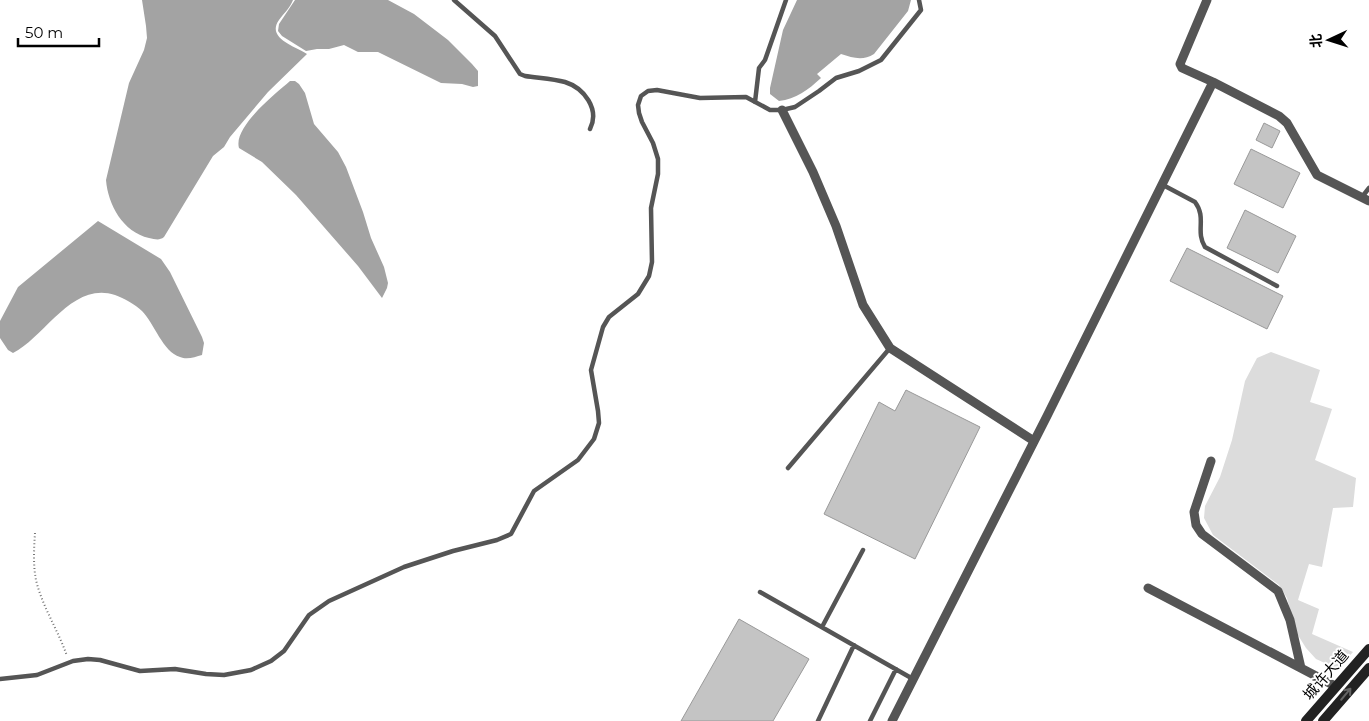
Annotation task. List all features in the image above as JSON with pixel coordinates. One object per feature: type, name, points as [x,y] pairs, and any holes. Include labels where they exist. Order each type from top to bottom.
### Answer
[{"type":"main road","name":"城许大道","points":[[1306,721],[1369,649]]},
{"type":"main road","name":"城许大道","points":[[1323,721],[1369,668]]},
{"type":"street","points":[[1207,0],[1180,64],[1182,68],[1279,116],[1287,123],[1317,175],[1365,199]]},
{"type":"street","points":[[892,721],[1034,442],[1212,82]]},
{"type":"street","points":[[782,110],[832,217],[863,305],[890,348],[1034,442]]},
{"type":"street","points":[[1211,461],[1194,512],[1196,525],[1202,534],[1278,591],[1290,620],[1301,668]]},
{"type":"street","points":[[1148,588],[1335,686]]},
{"type":"lane","points":[[454,0],[495,36],[520,74],[565,82],[583,94],[589,100],[593,111],[590,129]]},
{"type":"lane","points":[[755,102],[759,68],[765,60],[786,0]]},
{"type":"lane","points":[[0,679],[37,675],[69,663],[88,659],[100,660],[140,672],[175,670],[215,675],[251,670],[271,661],[284,651],[309,615],[329,601],[404,567],[497,540],[511,534],[534,490],[578,460],[594,440],[599,423],[590,370],[602,327],[609,317],[638,294],[649,276],[652,262],[651,208],[658,174],[658,159],[653,142],[639,113],[638,105],[641,96],[648,91],[657,90],[700,98],[746,97],[770,110],[795,107],[819,92],[836,78],[859,71],[881,60],[921,10],[919,0]]},
{"type":"lane","points":[[1162,184],[1195,202],[1199,207],[1202,218],[1200,235],[1205,247],[1277,286]]},
{"type":"lane","points":[[1365,199],[1369,188]]},
{"type":"lane","points":[[788,468],[890,348]]},
{"type":"lane","points":[[822,627],[862,550]]},
{"type":"lane","points":[[760,592],[913,679]]},
{"type":"lane","points":[[818,721],[854,645]]},
{"type":"lane","points":[[870,721],[896,669]]},
{"type":"path","points":[[34,533],[36,578],[42,599],[61,639],[69,663]]},
{"type":"shaded area","points":[[142,0],[293,0],[279,20],[276,32],[284,41],[307,54],[268,92],[230,137],[224,147],[213,156],[164,237],[159,239],[140,235],[124,224],[110,199],[106,180],[129,83],[144,50],[147,38]]},
{"type":"shaded area","points":[[295,0],[388,0],[414,14],[448,40],[478,71],[478,86],[441,83],[378,52],[358,52],[344,45],[329,49],[306,51],[282,36],[278,31],[279,24]]},
{"type":"shaded area","points":[[797,0],[911,0],[908,11],[874,54],[862,58],[854,58],[841,54],[817,74],[821,78],[811,86],[796,96],[779,101],[770,94],[770,88],[783,30]]},
{"type":"shaded area","points":[[290,81],[295,81],[299,84],[305,93],[314,124],[338,152],[346,167],[371,238],[384,267],[388,283],[382,298],[358,266],[296,195],[262,162],[239,148],[242,130],[257,111]]},
{"type":"shaded area","points":[[98,221],[161,259],[170,272],[202,337],[204,343],[202,355],[185,358],[174,354],[139,308],[115,295],[100,293],[85,296],[72,303],[25,345],[13,353],[8,350],[0,338],[0,321],[18,287]]},
{"type":"shaded area","points":[[1271,352],[1320,370],[1310,402],[1332,409],[1315,460],[1356,478],[1353,507],[1333,508],[1322,567],[1309,564],[1298,600],[1319,609],[1312,634],[1353,652],[1338,669],[1316,659],[1306,648],[1296,632],[1287,598],[1279,585],[1213,535],[1204,518],[1205,506],[1220,477],[1232,440],[1245,381],[1257,358]]},
{"type":"building","points":[[1264,123],[1280,131],[1272,148],[1256,140]]},
{"type":"building","points":[[1251,149],[1300,173],[1283,208],[1234,184]]},
{"type":"building","points":[[1245,210],[1296,236],[1278,273],[1227,248]]},
{"type":"building","points":[[1187,248],[1283,296],[1267,329],[1170,281]]},
{"type":"building","points":[[906,390],[980,427],[915,559],[824,514],[879,402],[895,411]]},
{"type":"building","points":[[739,619],[809,659],[773,721],[681,721]]}]
